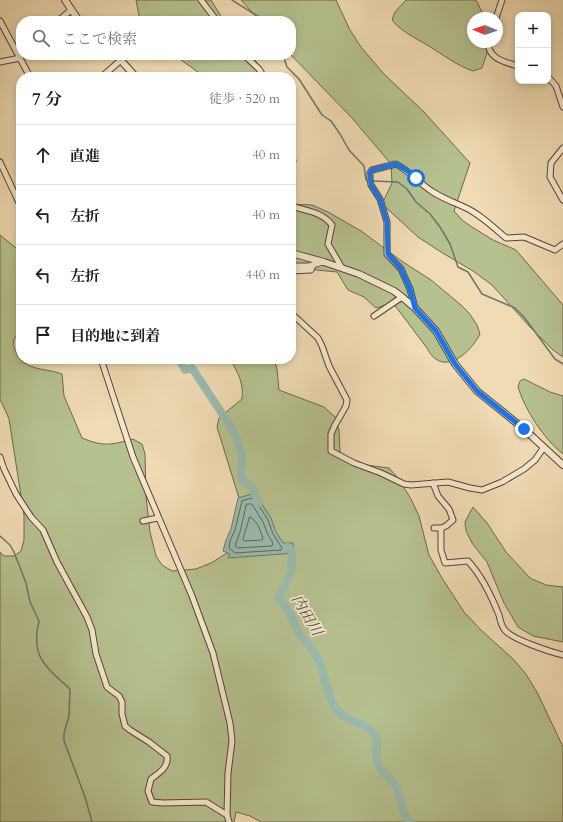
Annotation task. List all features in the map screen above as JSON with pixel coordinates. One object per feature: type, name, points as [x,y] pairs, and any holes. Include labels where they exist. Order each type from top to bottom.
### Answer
[{"type":"street","points":[[65,0],[76,16]]},
{"type":"street","points":[[201,0],[213,16]]},
{"type":"street","points":[[498,12],[502,0]]},
{"type":"street","points":[[64,16],[72,10]]},
{"type":"street","points":[[0,21],[16,48]]},
{"type":"street","points":[[489,48],[494,57],[500,61],[515,65]]},
{"type":"street","points":[[0,62],[16,57]]},
{"type":"street","points":[[23,60],[28,72]]},
{"type":"street","points":[[107,72],[121,60],[132,72]]},
{"type":"street","points":[[249,60],[261,72]]},
{"type":"street","points":[[551,80],[556,86],[563,107]]},
{"type":"street","points":[[563,148],[551,163],[550,177],[563,200]]},
{"type":"street","points":[[0,162],[16,197]]},
{"type":"street","points":[[415,308],[410,289],[401,269],[388,254],[387,222],[380,199],[370,182],[370,173],[372,170],[396,164],[408,171],[432,191],[484,219],[506,238],[524,237],[555,250],[563,244]]},
{"type":"street","points":[[296,208],[327,218],[332,226],[328,244],[342,268]]},
{"type":"street","points":[[296,254],[342,268],[394,290],[415,308],[436,331],[455,364],[477,391],[544,447],[563,465]]},
{"type":"street","points":[[296,266],[313,265],[324,262]]},
{"type":"street","points":[[296,271],[311,270],[313,265]]},
{"type":"street","points":[[374,316],[402,297]]},
{"type":"street","points":[[296,318],[318,338],[329,366],[347,400],[346,406],[331,434],[331,451],[354,463],[381,473],[404,484],[411,485],[448,482],[482,490],[502,482],[524,469],[535,460],[544,447]]},
{"type":"street","points":[[103,364],[133,457],[200,616],[213,653],[224,693],[232,741],[228,773],[226,815],[229,822]]},
{"type":"street","points":[[0,457],[16,494],[31,517],[43,530],[57,562],[87,617],[92,630],[96,654],[107,687],[119,696],[122,702],[122,714],[125,726],[167,756],[168,761],[165,768],[150,779],[148,791],[152,802],[206,802],[226,815]]},
{"type":"street","points":[[433,483],[438,496],[449,509],[453,520],[446,526],[434,528]]},
{"type":"street","points":[[143,521],[158,518]]},
{"type":"street","points":[[441,528],[441,550],[446,563],[468,561],[478,571],[491,598],[503,629],[510,635],[563,655]]},
{"type":"green space","points":[[136,0],[211,0],[221,16],[139,16]]},
{"type":"green space","points":[[241,0],[336,0],[350,30],[361,47],[383,73],[424,112],[470,163],[454,211],[462,220],[472,227],[493,240],[516,250],[563,305],[563,357],[553,350],[530,327],[492,285],[473,271],[418,237],[382,204],[392,183],[391,164],[352,118],[296,60],[296,16],[255,16]]},
{"type":"green space","points":[[406,0],[476,0],[482,12],[467,12],[467,48],[487,48],[487,53],[482,68],[473,71],[463,67],[407,33],[392,20],[395,12]]},
{"type":"green space","points":[[181,60],[255,60],[257,63],[257,72],[198,72]]},
{"type":"green space","points":[[296,204],[312,205],[328,212],[361,231],[403,262],[431,280],[469,313],[477,325],[480,334],[470,349],[463,355],[448,362],[440,361],[433,357],[393,303],[376,308],[364,297],[348,290],[337,272],[296,268]]},
{"type":"green space","points":[[0,235],[16,248],[16,336],[14,340],[14,347],[16,352],[16,364],[26,364],[62,374],[64,396],[82,438],[102,444],[119,443],[133,439],[142,444],[145,454],[146,496],[150,532],[156,556],[162,565],[172,571],[196,569],[211,563],[227,553],[235,543],[239,498],[217,427],[219,418],[242,399],[241,383],[233,364],[276,364],[279,390],[324,407],[335,417],[339,430],[340,451],[343,459],[359,464],[389,468],[398,478],[411,499],[419,516],[429,555],[464,612],[513,659],[526,674],[538,694],[563,747],[563,822],[261,822],[250,816],[236,812],[234,822],[0,822],[0,552],[4,556],[14,556],[21,551],[24,540],[24,515],[9,419],[0,401]]},
{"type":"green space","points":[[524,379],[550,392],[563,396],[563,454],[542,432],[525,405],[518,387],[520,381]]},
{"type":"green space","points":[[473,507],[487,523],[506,552],[530,578],[546,585],[563,587],[563,642],[533,636],[518,627],[504,603],[487,562],[472,543],[466,531],[465,522]]},
{"type":"water","points":[[256,494],[271,518],[276,532],[283,543],[293,543],[295,553],[228,558],[230,554],[223,551],[231,529],[238,498]]},
{"type":"waterway","points":[[232,0],[257,16]]},
{"type":"waterway","points":[[285,60],[287,67],[292,72]]},
{"type":"waterway","points":[[296,76],[322,115],[331,121],[349,150],[364,166],[366,180],[369,181]]},
{"type":"waterway","points":[[373,181],[398,182],[407,189],[416,202],[430,214],[440,227],[450,244],[458,267],[468,272],[482,294],[515,308],[524,317],[555,359],[563,364]]},
{"type":"waterway","name":"内田川","points":[[182,364],[185,370],[192,368],[233,430],[242,454],[241,478],[253,489],[259,503]]},
{"type":"waterway","points":[[0,536],[10,545],[14,552],[26,583],[30,602],[39,621],[37,644],[42,660],[47,667],[70,689],[69,716],[64,733],[64,741],[85,797],[92,822]]},
{"type":"waterway","name":"内田川","points":[[287,547],[292,550],[291,571],[279,598],[292,618],[300,635],[318,659],[334,706],[344,716],[371,730],[375,735],[377,741],[376,759],[378,766],[396,786],[400,795],[403,810],[410,822]]},
{"type":"route","points":[[416,178],[396,164],[372,170],[370,173],[371,185],[380,199],[387,222],[388,254],[401,269],[410,289],[415,308],[436,331],[455,364],[465,377],[477,391],[524,429]]}]
